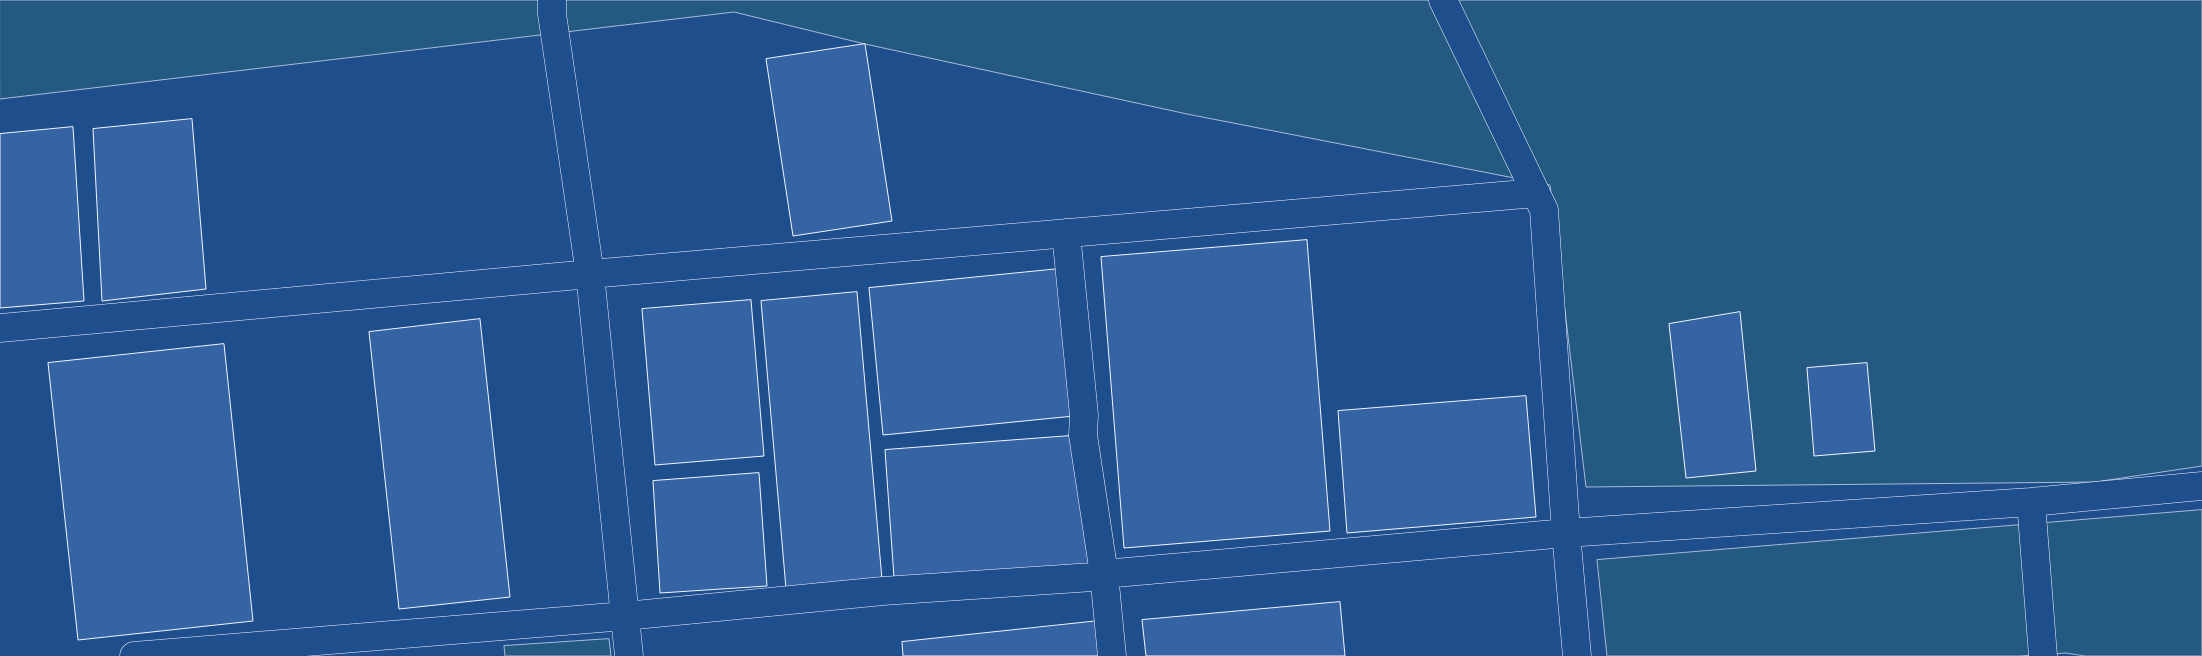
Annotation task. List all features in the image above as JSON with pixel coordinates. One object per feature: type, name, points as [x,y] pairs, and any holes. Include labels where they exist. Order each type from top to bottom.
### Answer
[{"type":"street","points":[[552,0],[552,14],[590,274],[629,656]]},
{"type":"street","points":[[1444,0],[1544,210],[1566,533],[1578,656]]},
{"type":"street","points":[[0,328],[590,274],[1536,193]]},
{"type":"street","points":[[1066,233],[1084,415],[1083,435],[1104,574],[1112,656]]},
{"type":"street","points":[[134,656],[625,616],[883,591],[1093,577],[1104,574],[1566,533],[2031,502],[2202,486]]},
{"type":"street","points":[[2031,502],[2043,656]]},
{"type":"shaded area","points":[[0,0],[2202,0],[2202,466],[2095,482],[1586,487],[1550,185],[1187,114],[865,44],[734,12],[0,99]]},
{"type":"shaded area","points":[[2202,510],[2202,656],[2085,656],[2066,653],[2019,656],[1607,656],[1597,560]]},
{"type":"shaded area","points":[[609,639],[611,656],[505,656],[504,646]]},
{"type":"building","points":[[865,44],[892,221],[793,236],[766,59]]},
{"type":"building","points":[[192,119],[206,289],[102,301],[93,129]]},
{"type":"building","points":[[73,127],[84,301],[0,308],[0,134]]},
{"type":"building","points":[[1307,240],[1330,531],[1124,548],[1101,257]]},
{"type":"building","points":[[1069,268],[1084,415],[883,435],[869,288]]},
{"type":"building","points":[[857,292],[883,591],[787,600],[761,301]]},
{"type":"building","points":[[751,300],[764,456],[655,465],[642,309]]},
{"type":"building","points":[[1740,312],[1756,471],[1686,478],[1669,324]]},
{"type":"building","points":[[480,319],[510,597],[399,609],[369,332]]},
{"type":"building","points":[[224,344],[253,621],[78,640],[48,363]]},
{"type":"building","points":[[1867,363],[1875,451],[1814,456],[1807,368]]},
{"type":"building","points":[[1526,396],[1536,517],[1347,533],[1338,411]]},
{"type":"building","points":[[1083,435],[1093,577],[895,592],[885,450]]},
{"type":"building","points":[[759,473],[767,586],[660,593],[653,481]]},
{"type":"building","points":[[1340,602],[1345,656],[1146,656],[1142,620]]},
{"type":"building","points":[[1108,620],[1110,656],[903,656],[902,642]]}]
